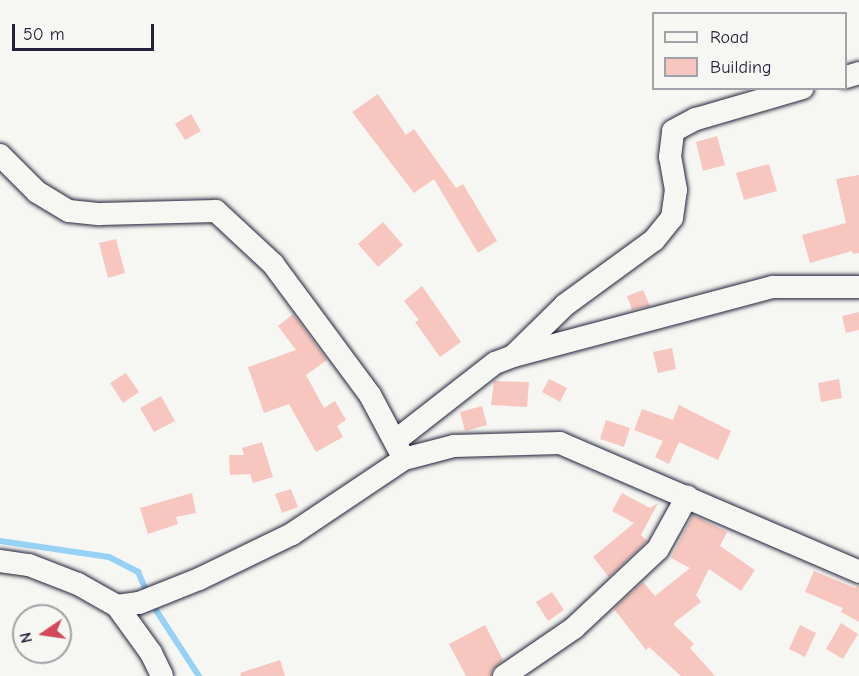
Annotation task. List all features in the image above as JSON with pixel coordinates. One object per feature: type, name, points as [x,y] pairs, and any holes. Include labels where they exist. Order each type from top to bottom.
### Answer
[{"type":"street","points":[[513,356],[565,305],[654,240],[672,218],[676,190],[670,157],[674,131],[696,119],[796,90]]},
{"type":"street","points":[[0,155],[37,192],[69,211],[100,214],[216,212],[273,264],[370,395],[399,450]]},
{"type":"street","points":[[0,561],[29,566],[128,605],[170,591],[292,534],[399,450],[495,363],[513,356],[773,287],[859,287]]},
{"type":"street","points":[[399,450],[560,443],[833,563],[859,572]]},
{"type":"street","points":[[504,676],[574,628],[658,549],[687,497]]},
{"type":"street","points":[[128,605],[162,676]]},
{"type":"building","points":[[378,94],[406,135],[414,129],[456,188],[463,184],[497,241],[478,253],[434,179],[414,193],[352,112]]},
{"type":"building","points":[[191,114],[201,131],[185,140],[175,124]]},
{"type":"building","points":[[717,136],[725,165],[703,171],[696,142]]},
{"type":"building","points":[[769,164],[777,191],[744,200],[736,173]]},
{"type":"building","points":[[859,175],[859,253],[853,254],[852,251],[810,263],[802,235],[846,223],[836,179]]},
{"type":"building","points":[[383,222],[403,245],[378,267],[358,244]]},
{"type":"building","points":[[116,239],[125,273],[108,278],[99,243]]},
{"type":"building","points":[[422,286],[461,342],[440,357],[415,322],[419,320],[404,301]]},
{"type":"building","points":[[643,290],[650,306],[632,310],[627,296]]},
{"type":"building","points":[[859,312],[859,330],[846,333],[842,316]]},
{"type":"building","points":[[293,314],[327,360],[306,375],[324,408],[335,401],[346,420],[337,426],[343,437],[316,452],[289,404],[264,413],[248,367],[296,350],[278,326]]},
{"type":"building","points":[[672,348],[676,369],[658,373],[653,352]]},
{"type":"building","points":[[126,373],[139,392],[123,403],[110,383]]},
{"type":"building","points":[[549,379],[567,388],[560,402],[542,392]]},
{"type":"building","points":[[839,379],[842,398],[821,402],[818,383]]},
{"type":"building","points":[[494,381],[529,382],[527,407],[491,405]]},
{"type":"building","points":[[161,396],[175,421],[154,432],[140,408]]},
{"type":"building","points":[[679,405],[731,431],[718,460],[679,442],[669,464],[655,457],[663,441],[634,430],[642,409],[673,420]]},
{"type":"building","points":[[482,406],[487,425],[465,431],[460,412]]},
{"type":"building","points":[[606,420],[630,428],[624,447],[600,439]]},
{"type":"building","points":[[262,442],[273,477],[253,483],[250,474],[230,475],[229,455],[244,455],[242,448]]},
{"type":"building","points":[[291,489],[298,507],[282,513],[275,494]]},
{"type":"building","points":[[192,493],[196,513],[176,517],[178,524],[148,534],[140,508]]},
{"type":"building","points":[[622,493],[650,508],[658,503],[641,535],[647,541],[609,577],[593,557],[634,523],[612,511]]},
{"type":"building","points":[[693,515],[727,532],[720,546],[755,570],[741,591],[709,569],[696,595],[701,602],[675,622],[674,625],[694,644],[690,648],[715,676],[681,676],[649,647],[646,650],[614,609],[643,582],[655,596],[690,568],[671,558]]},
{"type":"building","points":[[814,571],[855,588],[859,585],[859,622],[841,612],[843,608],[805,592]]},
{"type":"building","points":[[552,592],[564,610],[548,621],[536,602]]},
{"type":"building","points":[[841,623],[858,634],[843,659],[826,649]]},
{"type":"building","points":[[485,625],[503,660],[492,670],[491,676],[466,676],[449,644]]},
{"type":"building","points":[[800,625],[816,633],[805,657],[789,649]]},
{"type":"building","points":[[280,660],[285,676],[241,676],[240,673]]},
{"type":"waterway","points":[[0,541],[109,557],[138,572],[148,594]]},
{"type":"waterway","points":[[152,604],[199,676]]}]
